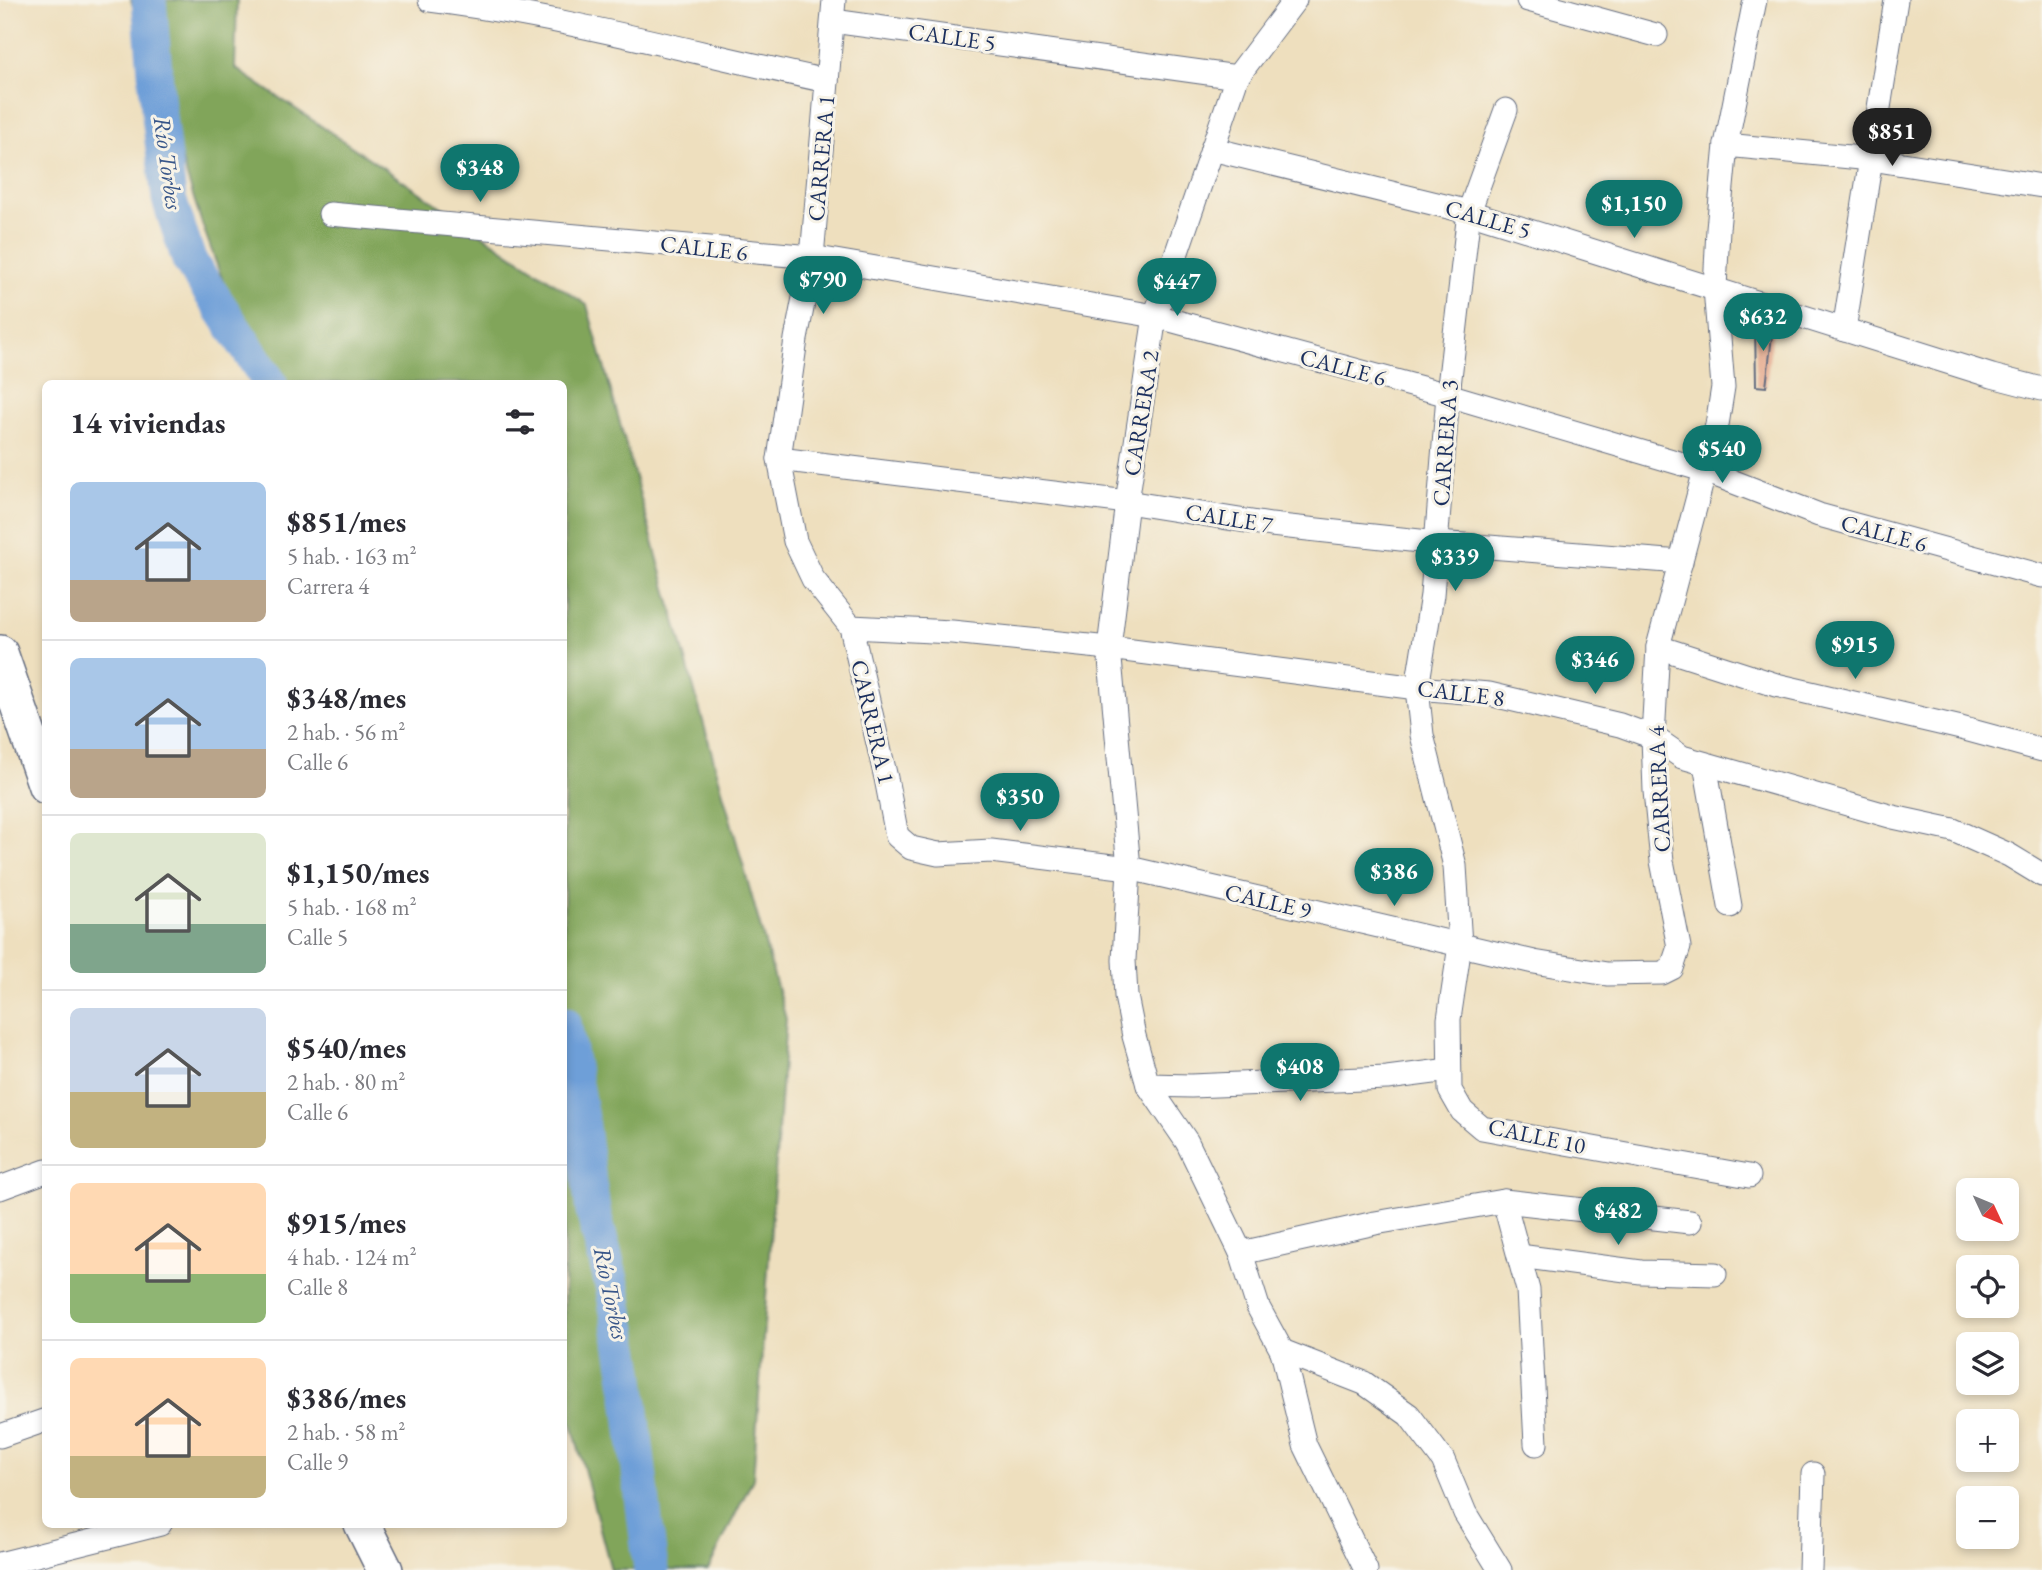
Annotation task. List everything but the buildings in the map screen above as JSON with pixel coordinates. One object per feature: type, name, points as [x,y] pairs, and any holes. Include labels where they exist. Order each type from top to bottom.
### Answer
[{"type":"main road","points":[[0,653],[42,774]]},
{"type":"main road","points":[[364,1528],[384,1570]]},
{"type":"street","points":[[430,0],[475,6],[653,41],[827,81]]},
{"type":"street","name":"CARRERA 2","points":[[1295,0],[1237,77],[1155,316],[1127,502],[1109,648],[1129,868],[1124,960],[1126,996],[1134,1036],[1148,1085],[1187,1142],[1241,1253],[1258,1307],[1282,1351],[1305,1445],[1366,1570]]},
{"type":"street","points":[[1528,0],[1656,35]]},
{"type":"street","name":"CARRERA 4","points":[[1676,958],[1679,947],[1662,861],[1655,791],[1653,737],[1658,647],[1717,425],[1723,387],[1715,288],[1718,229],[1726,145],[1755,0]]},
{"type":"street","points":[[1844,330],[1896,0]]},
{"type":"street","name":"CARRERA 1","points":[[834,10],[812,257],[792,362],[779,459],[794,541],[813,579],[852,627],[897,836]]},
{"type":"street","name":"CALLE 5","points":[[834,10],[1237,77]]},
{"type":"street","name":"CARRERA 3","points":[[1449,1070],[1449,1019],[1460,946],[1455,866],[1422,735],[1417,688],[1438,543],[1448,396],[1469,212],[1506,110]]},
{"type":"street","points":[[1726,145],[1871,159],[2042,186]]},
{"type":"street","name":"CALLE 5","points":[[1212,149],[1469,212],[1992,376],[2042,389]]},
{"type":"street","name":"CALLE 6","points":[[330,214],[812,257],[1155,316],[1448,396],[1703,470],[1819,515],[2042,576]]},
{"type":"street","name":"CALLE 7","points":[[779,459],[1127,502],[1271,525],[1438,543],[1681,562]]},
{"type":"street","name":"CALLE 8","points":[[852,627],[951,632],[1109,648],[1417,688],[1489,694],[1593,718],[1653,737],[1682,757],[1705,764],[1892,817],[1953,830],[2009,855],[2042,875]]},
{"type":"street","points":[[1658,647],[1776,685],[1961,728],[2042,750]]},
{"type":"street","points":[[1705,764],[1730,906]]},
{"type":"street","name":"CALLE 9","points":[[897,836],[911,848],[938,854],[991,851],[1129,868],[1460,946],[1607,974],[1662,973],[1672,968],[1676,958]]},
{"type":"street","points":[[1148,1085],[1191,1086],[1387,1078],[1449,1070]]},
{"type":"street","name":"CALLE 10","points":[[1449,1070],[1450,1090],[1462,1111],[1482,1128],[1749,1176]]},
{"type":"street","points":[[0,1188],[42,1172]]},
{"type":"street","points":[[1504,1201],[1528,1290],[1536,1444]]},
{"type":"street","points":[[1241,1253],[1375,1223],[1504,1201],[1690,1222]]},
{"type":"street","points":[[1519,1256],[1641,1272],[1715,1274]]},
{"type":"street","points":[[1282,1351],[1364,1383],[1409,1415],[1443,1460],[1465,1513],[1500,1570]]},
{"type":"street","points":[[0,1436],[42,1421]]},
{"type":"street","points":[[1810,1570],[1813,1474]]},
{"type":"street","points":[[0,1564],[144,1528]]},
{"type":"green space","points":[[131,0],[237,0],[235,68],[587,305],[786,1019],[753,1479],[708,1570],[611,1570],[567,1405],[567,380],[259,380],[202,224]]},
{"type":"waterway","name":"Río Torbes","points":[[149,0],[169,199],[189,260],[268,380]]},
{"type":"waterway","name":"Río Torbes","points":[[567,1040],[593,1211],[613,1288],[627,1371],[651,1570]]}]
